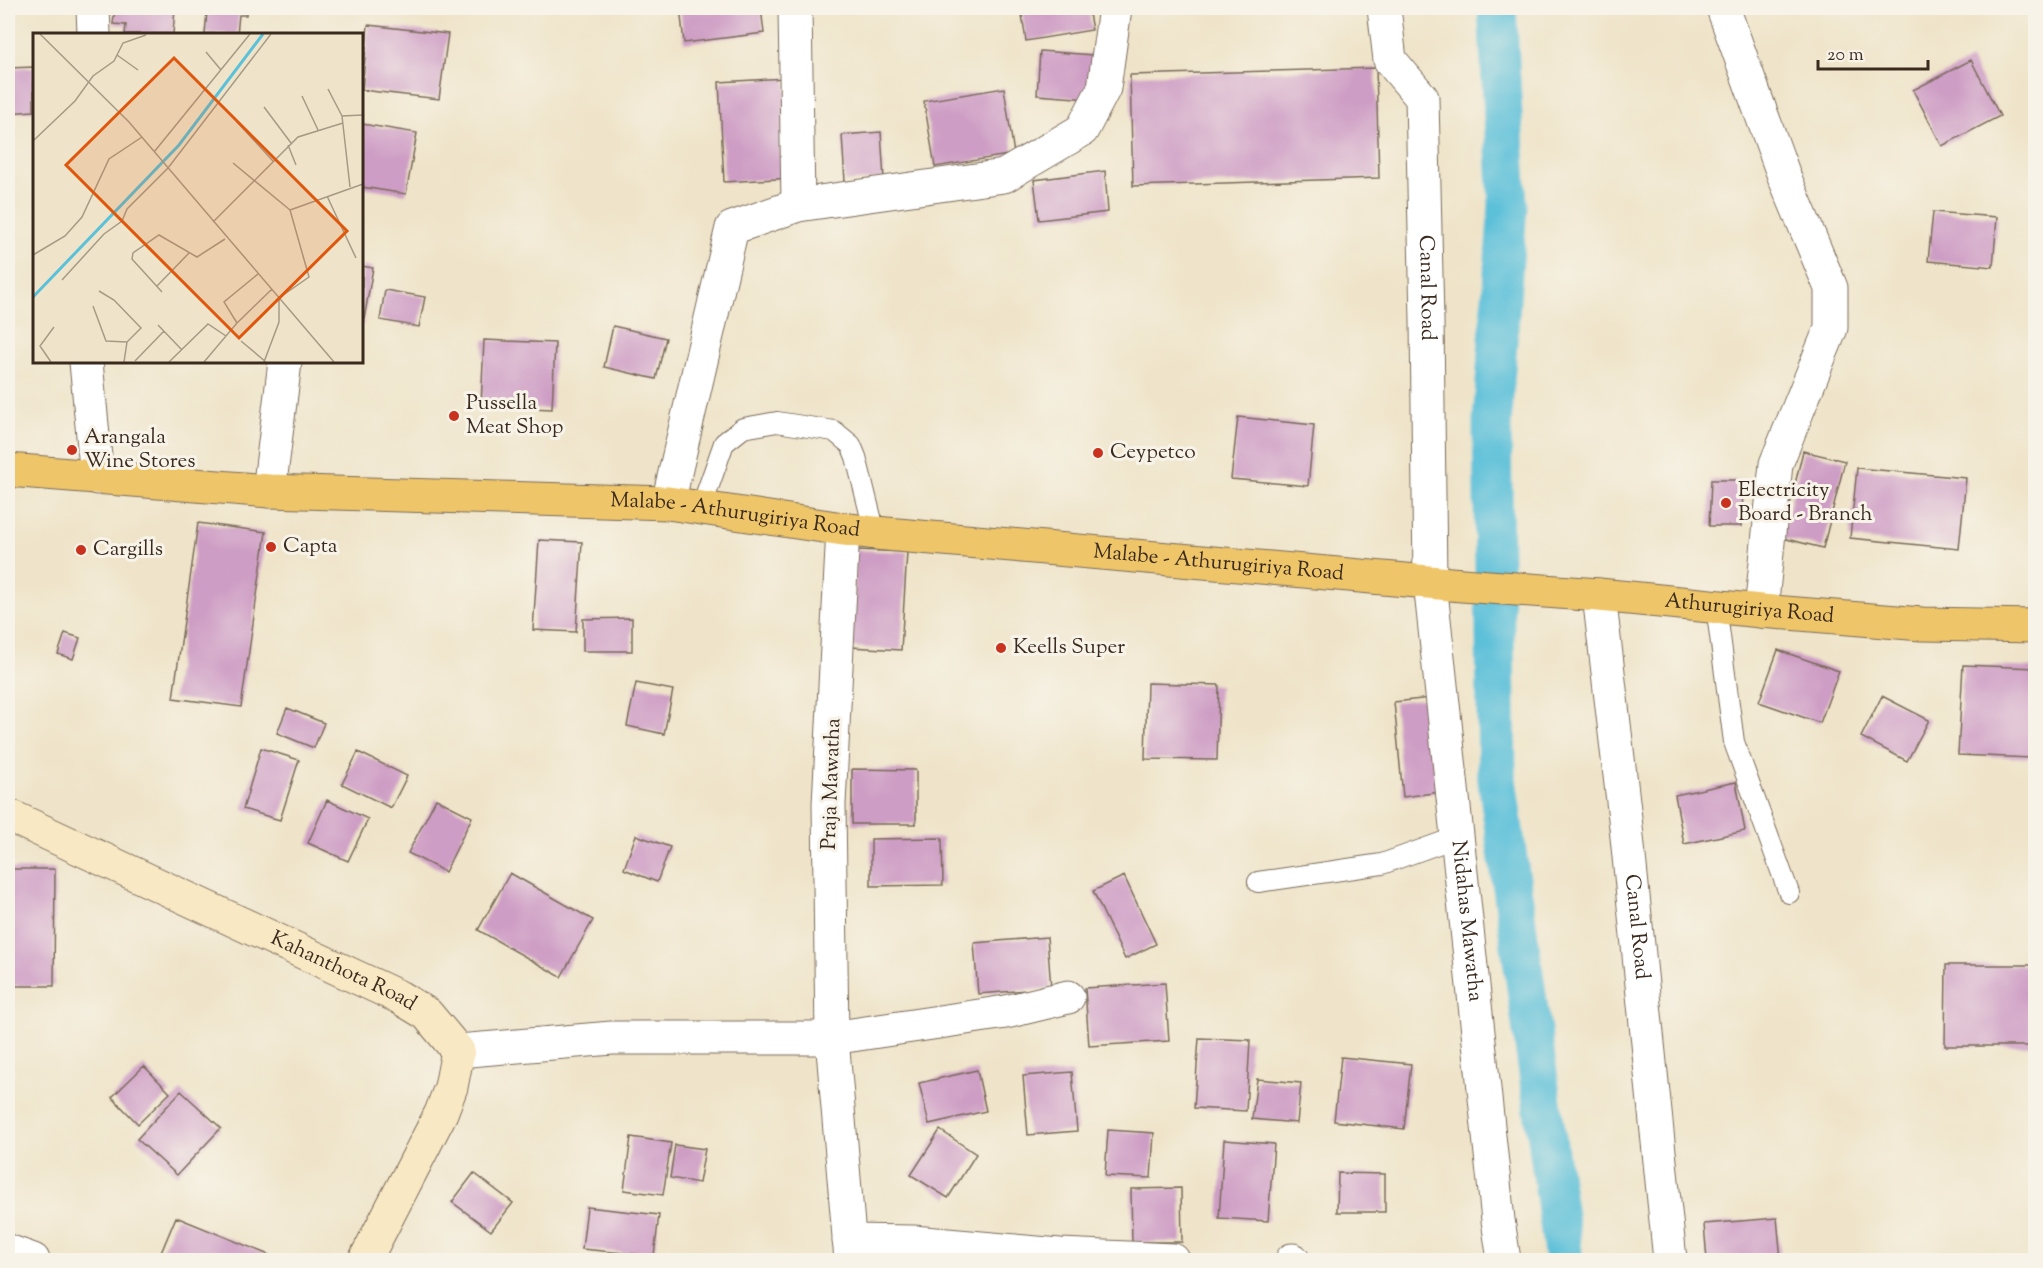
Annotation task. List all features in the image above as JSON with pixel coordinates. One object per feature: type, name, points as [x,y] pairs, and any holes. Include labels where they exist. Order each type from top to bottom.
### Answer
[{"type":"main road","name":"Malabe - Athurugiriya Road","points":[[8,470],[269,491],[668,503],[843,530],[1462,585]]},
{"type":"main road","name":"Athurugiriya Road","points":[[1462,585],[1922,624],[2036,626]]},
{"type":"main road","name":"Kahanthota Road","points":[[8,815],[399,997],[427,1014],[458,1051]]},
{"type":"main road","points":[[365,1260],[441,1113],[451,1087],[458,1051]]},
{"type":"street","points":[[93,8],[94,33]]},
{"type":"street","points":[[795,8],[798,204]]},
{"type":"street","points":[[668,503],[732,228],[798,204],[1004,176],[1082,130],[1104,88],[1115,8]]},
{"type":"street","name":"Canal Road","points":[[1384,8],[1390,60],[1422,98],[1430,582]]},
{"type":"street","points":[[1723,8],[1784,176],[1831,288],[1831,328],[1776,464],[1761,611]]},
{"type":"street","points":[[86,363],[98,478]]},
{"type":"street","points":[[269,491],[285,363]]},
{"type":"street","name":"Praja Mawatha","points":[[843,530],[829,804],[831,1038],[850,1251]]},
{"type":"street","name":"Nidahas Mawatha","points":[[1430,582],[1504,1260]]},
{"type":"street","name":"Canal Road","points":[[1599,595],[1626,827],[1670,1260]]},
{"type":"street","points":[[458,1051],[612,1038],[831,1038],[1006,1012],[1068,997]]},
{"type":"street","points":[[850,1251],[913,1242],[1060,1255],[1173,1260]]},
{"type":"street","points":[[8,1251],[33,1260]]},
{"type":"lane","points":[[701,508],[724,443],[743,428],[777,422],[834,431],[851,445],[875,532]]},
{"type":"lane","points":[[1716,606],[1734,742],[1789,893]]},
{"type":"lane","points":[[1258,882],[1382,864],[1457,837]]},
{"type":"building","points":[[115,8],[175,8],[173,33],[125,33],[126,25],[113,24]]},
{"type":"building","points":[[195,8],[247,8],[246,15],[239,15],[237,33],[205,33],[207,12],[195,11]]},
{"type":"building","points":[[680,8],[761,8],[764,33],[684,43]]},
{"type":"building","points":[[1021,8],[1088,8],[1092,30],[1026,41]]},
{"type":"building","points":[[368,25],[448,34],[439,99],[363,90]]},
{"type":"building","points":[[1040,51],[1093,55],[1089,99],[1037,95]]},
{"type":"building","points":[[1971,60],[2000,116],[1942,146],[1913,90]]},
{"type":"building","points":[[33,67],[33,111],[8,113],[8,68]]},
{"type":"building","points":[[1376,68],[1379,178],[1133,186],[1130,75]]},
{"type":"building","points":[[786,78],[791,178],[724,182],[719,82]]},
{"type":"building","points":[[1004,88],[1014,154],[935,167],[924,101]]},
{"type":"building","points":[[363,124],[417,133],[406,194],[363,187]]},
{"type":"building","points":[[881,132],[884,179],[845,182],[842,135]]},
{"type":"building","points":[[1105,171],[1108,212],[1039,220],[1034,180]]},
{"type":"building","points":[[1933,212],[1997,217],[1993,267],[1928,261]]},
{"type":"building","points":[[363,266],[373,268],[363,325]]},
{"type":"building","points":[[385,290],[425,297],[419,327],[380,320]]},
{"type":"building","points":[[613,326],[666,338],[656,379],[604,367]]},
{"type":"building","points":[[484,340],[555,343],[552,409],[481,406]]},
{"type":"building","points":[[1238,417],[1314,425],[1308,486],[1231,479]]},
{"type":"building","points":[[1803,451],[1845,461],[1823,548],[1782,538]]},
{"type":"building","points":[[1857,468],[1966,478],[1959,549],[1850,538]]},
{"type":"building","name":"Electricity Board - Branch","points":[[1711,480],[1743,480],[1742,526],[1709,526]]},
{"type":"building","points":[[198,523],[266,532],[241,707],[173,698]]},
{"type":"building","points":[[539,540],[582,542],[576,632],[533,630]]},
{"type":"building","points":[[856,550],[907,552],[901,650],[851,647]]},
{"type":"building","points":[[632,618],[632,651],[583,651],[583,619]]},
{"type":"building","points":[[65,633],[80,638],[73,659],[58,654]]},
{"type":"building","points":[[1778,650],[1839,671],[1820,723],[1759,702]]},
{"type":"building","points":[[1963,665],[2036,668],[2033,758],[1958,755]]},
{"type":"building","points":[[636,683],[673,690],[664,734],[627,726]]},
{"type":"building","points":[[1147,683],[1219,685],[1217,760],[1145,759]]},
{"type":"building","points":[[1882,696],[1929,720],[1907,761],[1861,737]]},
{"type":"building","points":[[1431,698],[1441,792],[1403,797],[1394,702]]},
{"type":"building","points":[[287,708],[324,723],[314,748],[277,733]]},
{"type":"building","points":[[261,748],[299,760],[280,820],[243,809]]},
{"type":"building","points":[[358,752],[407,776],[391,808],[342,784]]},
{"type":"building","points":[[852,769],[916,770],[916,824],[852,824]]},
{"type":"building","points":[[1736,782],[1745,831],[1684,844],[1675,795]]},
{"type":"building","points":[[436,799],[472,817],[445,872],[408,853]]},
{"type":"building","points":[[327,800],[368,819],[348,861],[308,843]]},
{"type":"building","points":[[636,835],[670,847],[657,882],[624,869]]},
{"type":"building","points":[[942,838],[943,885],[871,886],[871,839]]},
{"type":"building","points":[[8,869],[55,869],[54,986],[8,986]]},
{"type":"building","points":[[510,873],[593,920],[561,977],[478,930]]},
{"type":"building","points":[[1124,876],[1156,944],[1125,959],[1093,891]]},
{"type":"building","points":[[1047,937],[1051,988],[978,994],[974,943]]},
{"type":"building","points":[[1946,965],[2036,965],[2036,1046],[1945,1046]]},
{"type":"building","points":[[1165,983],[1169,1041],[1089,1046],[1085,988]]},
{"type":"building","points":[[1199,1038],[1250,1040],[1246,1111],[1194,1108]]},
{"type":"building","points":[[1341,1057],[1411,1064],[1404,1129],[1334,1121]]},
{"type":"building","points":[[144,1066],[170,1093],[138,1124],[112,1097]]},
{"type":"building","points":[[977,1070],[986,1111],[929,1124],[919,1083]]},
{"type":"building","points":[[1072,1072],[1077,1131],[1028,1135],[1023,1076]]},
{"type":"building","points":[[1257,1079],[1301,1083],[1297,1123],[1252,1119]]},
{"type":"building","points":[[181,1091],[221,1128],[177,1175],[137,1139]]},
{"type":"building","points":[[940,1130],[976,1154],[948,1198],[911,1175]]},
{"type":"building","points":[[1108,1130],[1154,1133],[1151,1178],[1105,1176]]},
{"type":"building","points":[[631,1137],[671,1143],[663,1195],[624,1190]]},
{"type":"building","points":[[1224,1140],[1274,1144],[1268,1221],[1219,1218]]},
{"type":"building","points":[[675,1145],[705,1149],[699,1183],[670,1178]]},
{"type":"building","points":[[474,1173],[513,1203],[491,1231],[452,1202]]},
{"type":"building","points":[[1338,1173],[1385,1174],[1385,1212],[1337,1212]]},
{"type":"building","points":[[1181,1188],[1182,1242],[1132,1242],[1131,1189]]},
{"type":"building","points":[[587,1207],[659,1215],[654,1256],[582,1249]]},
{"type":"building","points":[[176,1217],[269,1255],[267,1260],[158,1260]]},
{"type":"building","points":[[1777,1218],[1781,1260],[1707,1260],[1704,1224]]},
{"type":"waterway","points":[[1497,8],[1508,205],[1492,423],[1497,780],[1564,1260]]},
{"type":"place","name":"Pussella Meat Shop","points":[[454,416]]},
{"type":"place","name":"Arangala Wine Stores","points":[[72,450]]},
{"type":"place","name":"Ceypetco","points":[[1098,453]]},
{"type":"place","name":"Electricity Board - Branch","points":[[1726,503]]},
{"type":"place","name":"Capta","points":[[271,547]]},
{"type":"place","name":"Cargills","points":[[81,550]]},
{"type":"place","name":"Keells Super","points":[[1001,648]]}]
